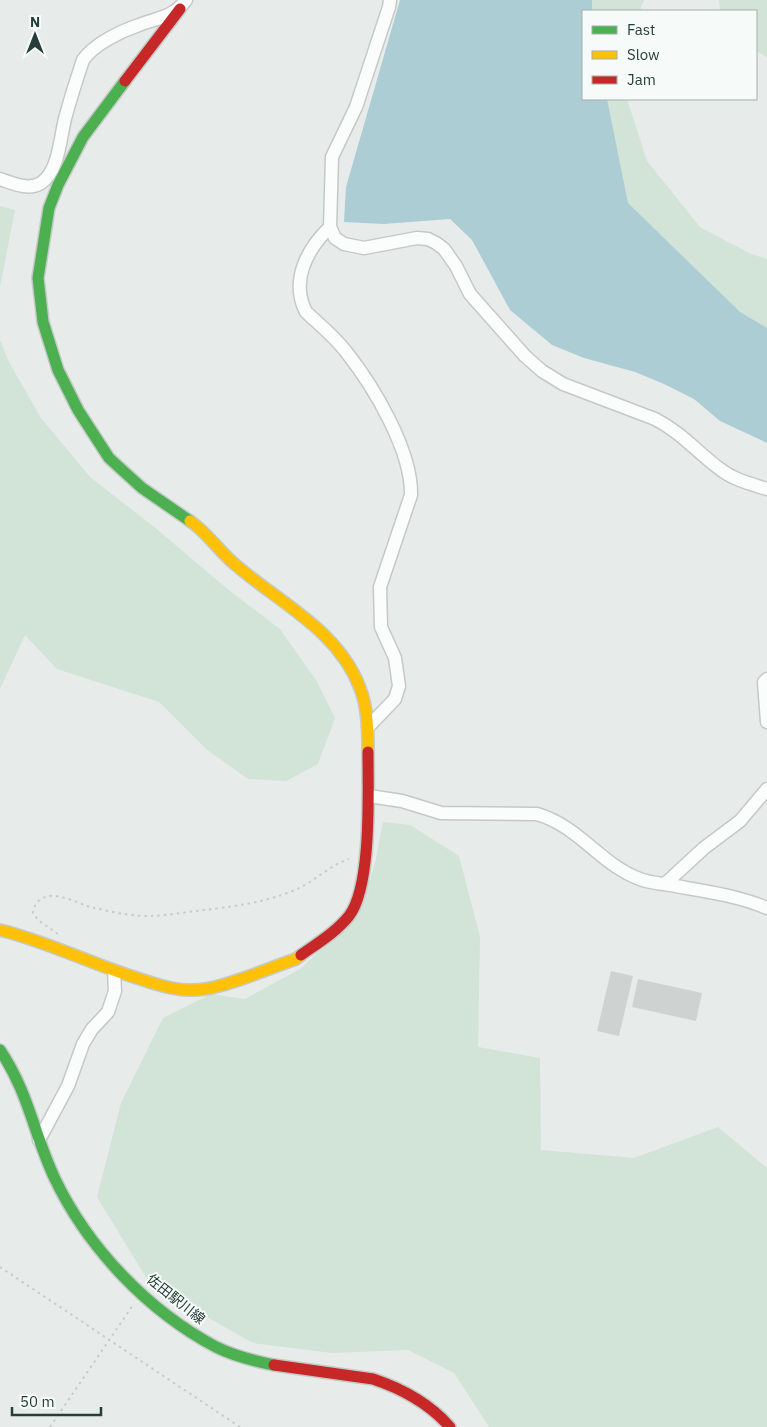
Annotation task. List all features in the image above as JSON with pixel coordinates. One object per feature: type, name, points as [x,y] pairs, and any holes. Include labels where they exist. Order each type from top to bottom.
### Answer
[{"type":"street","points":[[390,0],[356,107],[332,157],[330,227],[335,238],[344,244],[364,248],[418,238],[428,239],[436,243],[444,249],[456,266],[470,294],[525,356],[542,372],[562,384],[666,424],[720,469],[736,479],[767,490]]},
{"type":"street","points":[[0,179],[31,187],[41,183],[46,177],[56,162],[65,116],[87,53],[115,35],[160,18],[183,5]]},
{"type":"street","points":[[0,930],[21,935],[114,971],[170,989],[204,989],[296,959],[337,929],[350,914],[359,897],[365,854],[368,796],[368,727],[360,688],[350,668],[337,647],[313,624],[236,566],[194,524],[142,488],[109,458],[78,410],[58,370],[43,322],[38,278],[49,208],[58,185],[83,137],[183,5]]},
{"type":"street","points":[[330,227],[316,240],[303,266],[299,284],[302,304],[306,312],[347,353],[375,395],[405,455],[411,482],[411,495],[380,587],[381,627],[395,658],[399,686],[395,699],[368,727]]},
{"type":"street","points":[[767,679],[764,682],[767,722]]},
{"type":"street","points":[[665,884],[704,848],[740,821],[767,789]]},
{"type":"street","points":[[368,796],[402,801],[441,813],[537,814],[551,818],[571,830],[618,868],[640,879],[746,900],[767,908]]},
{"type":"street","points":[[39,1140],[68,1086],[83,1044],[92,1029],[108,1012],[115,991],[114,971]]},
{"type":"street","name":"佐田駅川線","points":[[0,1050],[22,1088],[33,1116],[39,1140],[57,1184],[82,1224],[109,1260],[170,1317],[193,1334],[232,1354],[261,1362],[354,1376],[388,1384],[422,1401],[450,1427]]},
{"type":"path","points":[[61,935],[38,920],[33,913],[37,902],[48,896],[60,897],[98,908],[146,916],[216,909],[244,904],[295,890],[313,881],[340,862],[365,854]]},
{"type":"path","points":[[0,1267],[240,1427]]},
{"type":"path","points":[[50,1427],[142,1292]]},
{"type":"green space","points":[[581,0],[644,0],[640,10],[583,10]]},
{"type":"green space","points":[[719,0],[767,0],[767,57],[757,52],[757,10],[720,10]]},
{"type":"green space","points":[[584,100],[627,100],[647,161],[700,227],[751,254],[767,259],[767,333],[762,332],[621,210]]},
{"type":"green space","points":[[0,206],[15,210],[0,287]]},
{"type":"green space","points":[[0,340],[9,362],[41,418],[90,477],[153,526],[230,591],[280,629],[316,680],[335,718],[318,764],[286,781],[248,779],[206,749],[159,702],[57,669],[25,635],[0,689]]},
{"type":"green space","points":[[383,822],[410,825],[459,856],[480,937],[478,1047],[540,1058],[541,1150],[634,1158],[718,1127],[767,1168],[767,1427],[489,1427],[454,1373],[408,1350],[332,1353],[253,1343],[187,1306],[147,1279],[97,1197],[121,1103],[163,1018],[211,994],[245,999],[300,969],[359,914],[375,863]]},
{"type":"water","points":[[400,0],[592,0],[592,10],[582,10],[582,100],[607,100],[628,203],[740,312],[767,328],[767,443],[720,421],[694,399],[664,384],[635,372],[584,358],[552,345],[510,310],[472,240],[450,219],[384,224],[344,222],[346,187]]},
{"type":"building","points":[[611,971],[633,976],[619,1036],[597,1031]]},
{"type":"building","points":[[638,979],[702,993],[696,1021],[632,1007]]},
{"type":"traffic: fast","points":[[125,81],[83,137],[58,185],[49,208],[38,278],[43,322],[58,370],[78,410],[109,458],[142,488],[190,521]]},
{"type":"traffic: fast","points":[[0,1050],[18,1082],[48,1163],[69,1205],[103,1253],[122,1275],[167,1315],[216,1347],[252,1360],[274,1365]]},
{"type":"traffic: slow","points":[[190,521],[203,531],[231,561],[307,620],[338,650],[350,668],[363,696],[367,720],[368,752]]},
{"type":"traffic: slow","points":[[0,930],[34,940],[152,983],[186,990],[205,989],[227,984],[296,959],[301,955]]},
{"type":"traffic: jam","points":[[125,81],[180,9]]},
{"type":"traffic: jam","points":[[301,955],[338,927],[349,916],[356,902],[362,883],[367,837],[368,752]]},
{"type":"traffic: jam","points":[[274,1365],[373,1379],[395,1387],[415,1398],[442,1418],[450,1427]]}]
